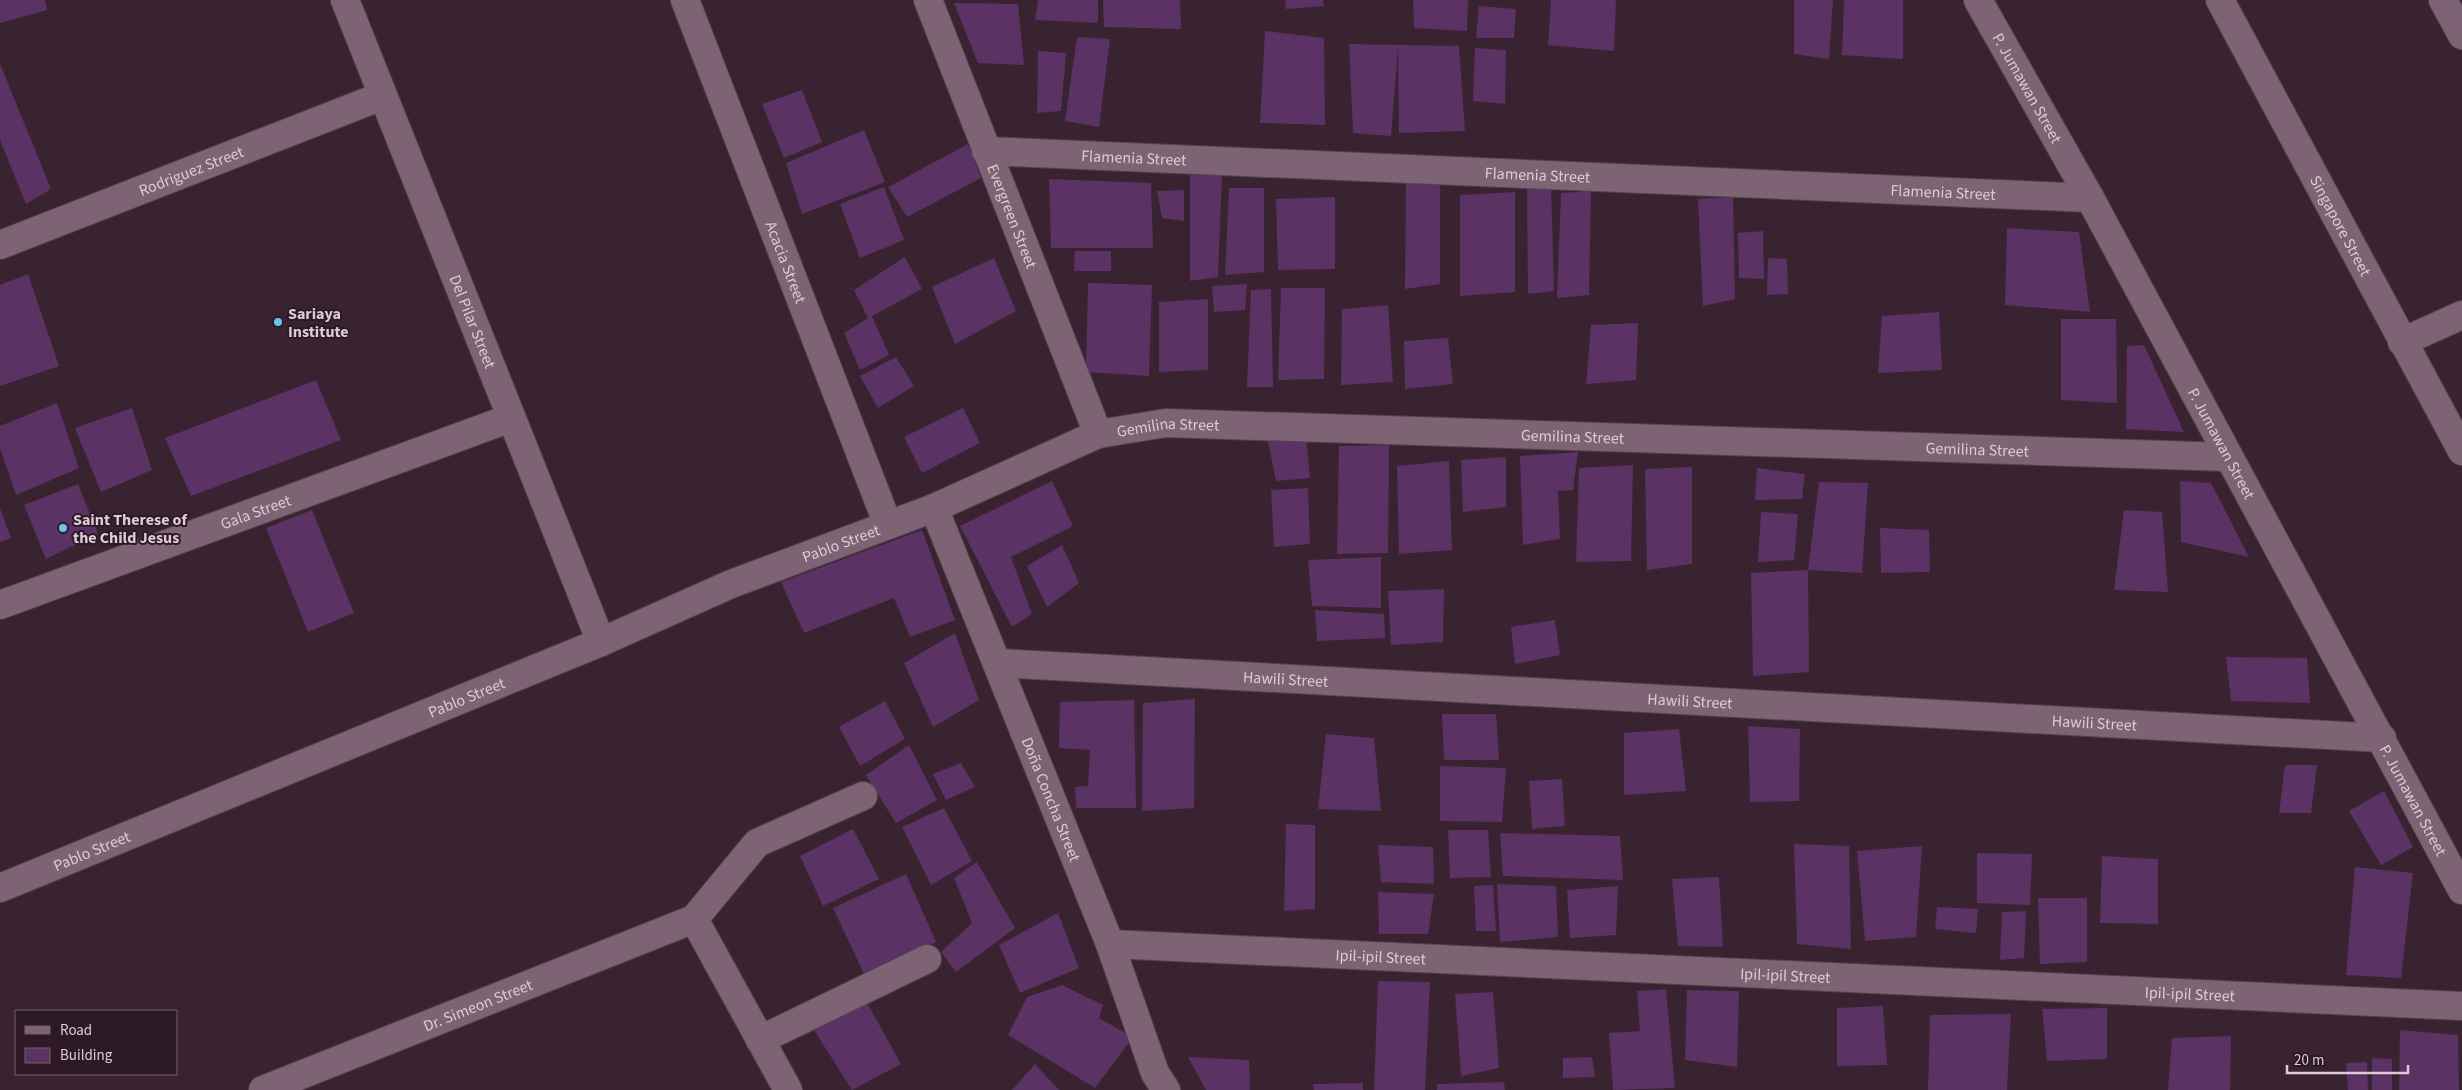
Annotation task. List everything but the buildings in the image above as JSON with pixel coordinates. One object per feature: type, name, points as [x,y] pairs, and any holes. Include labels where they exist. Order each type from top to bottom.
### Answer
[{"type":"street","name":"Del Pilar Street","points":[[345,0],[601,642]]},
{"type":"street","name":"Acacia Street","points":[[685,0],[888,525]]},
{"type":"street","name":"Evergreen Street","points":[[928,0],[1098,434]]},
{"type":"street","name":"P. Jumawan Street","points":[[1978,0],[2090,198],[2228,457],[2382,738],[2462,890]]},
{"type":"street","name":"Singapore Street","points":[[2220,0],[2462,451]]},
{"type":"street","points":[[2443,0],[2462,35]]},
{"type":"street","name":"Rodriguez Street","points":[[0,245],[382,96]]},
{"type":"street","name":"Flamenia Street","points":[[986,151],[2090,198]]},
{"type":"street","points":[[2402,342],[2462,315]]},
{"type":"street","name":"Gala Street","points":[[0,606],[511,418]]},
{"type":"street","name":"Gemilina Street","points":[[934,508],[1098,434],[1166,423],[2228,457]]},
{"type":"street","name":"Pablo Street","points":[[0,888],[601,642],[730,584],[934,508]]},
{"type":"street","name":"Doña Concha Street","points":[[934,508],[1110,944],[1154,1084]]},
{"type":"street","name":"Hawili Street","points":[[997,663],[2382,738]]},
{"type":"street","name":"Dr. Simeon Street","points":[[263,1090],[694,919],[757,844],[863,796]]},
{"type":"street","points":[[694,919],[788,1090]]},
{"type":"street","name":"Ipil-ipil Street","points":[[1110,944],[2462,1006]]},
{"type":"street","points":[[760,1040],[927,958]]},
{"type":"place","name":"Sariaya Institute","points":[[278,322]]},
{"type":"place","name":"Saint Therese of the Child Jesus","points":[[63,528]]}]
